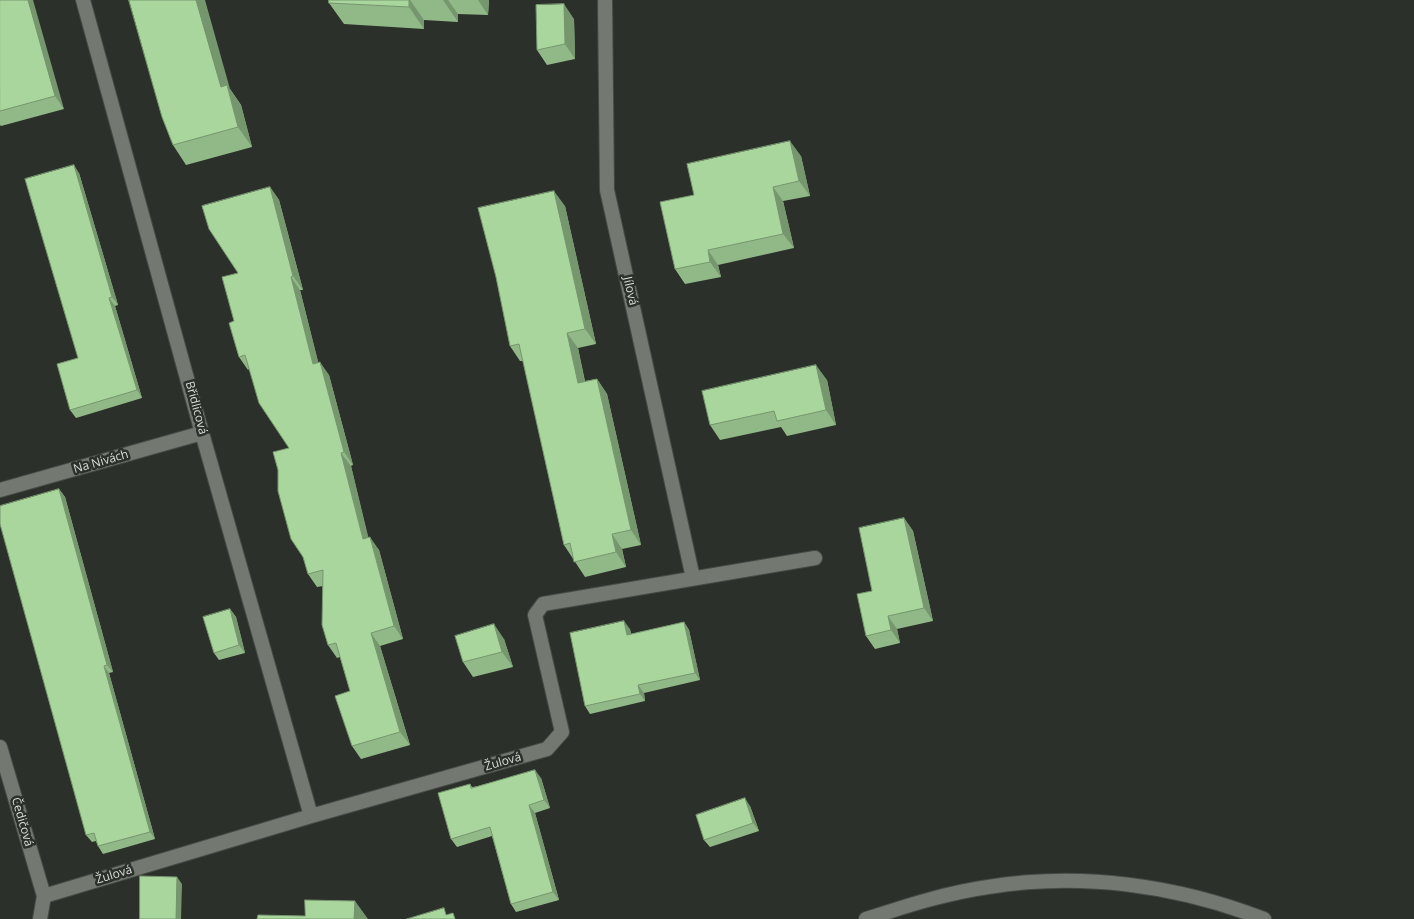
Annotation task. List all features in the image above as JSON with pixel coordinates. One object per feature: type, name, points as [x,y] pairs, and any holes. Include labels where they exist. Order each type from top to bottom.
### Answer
[{"type":"street","name":"Břidlicová","points":[[83,0],[202,433],[311,816]]},
{"type":"street","name":"Jílová","points":[[605,0],[607,190],[693,578]]},
{"type":"street","name":"Na Nivách","points":[[0,490],[202,433]]},
{"type":"street","name":"Žulová","points":[[44,896],[311,816],[547,749],[562,732],[535,615],[543,604],[814,558]]},
{"type":"street","name":"Čedičová","points":[[0,747],[44,896]]},
{"type":"street","points":[[866,919],[923,901],[988,887],[1057,881],[1120,883],[1182,893],[1227,905],[1264,919]]},
{"type":"street","points":[[40,919],[44,896]]},
{"type":"building","points":[[0,0],[28,0],[55,96],[0,111]]},
{"type":"building","points":[[129,0],[196,0],[221,87],[227,85],[238,127],[173,145],[162,117]]},
{"type":"building","points":[[329,0],[409,0],[409,7],[329,3]]},
{"type":"building","points":[[564,4],[565,44],[537,50],[536,5]]},
{"type":"building","points":[[790,141],[799,181],[773,187],[783,234],[708,250],[710,262],[675,269],[660,202],[694,195],[687,164]]},
{"type":"building","points":[[74,165],[112,297],[109,298],[137,390],[70,410],[57,364],[78,358],[25,179]]},
{"type":"building","points":[[270,187],[313,364],[320,362],[344,452],[341,453],[363,539],[370,537],[394,626],[371,633],[400,732],[352,746],[335,696],[350,691],[336,643],[328,645],[322,625],[323,570],[308,574],[303,557],[291,539],[278,491],[278,470],[273,452],[289,448],[259,403],[245,355],[239,357],[229,323],[234,321],[222,277],[238,273],[209,229],[202,206]]},
{"type":"building","points":[[554,191],[585,329],[567,333],[578,383],[597,379],[631,530],[612,534],[616,552],[574,562],[570,543],[564,545],[519,344],[510,346],[496,277],[478,208]]},
{"type":"building","points":[[816,365],[826,410],[777,421],[774,411],[710,425],[702,391]]},
{"type":"building","points":[[59,489],[107,665],[104,666],[150,832],[98,846],[94,833],[86,835],[0,524],[0,506]]},
{"type":"building","points":[[904,518],[924,608],[888,616],[891,630],[866,636],[857,594],[872,591],[859,528]]},
{"type":"building","points":[[230,609],[239,645],[214,653],[203,617]]},
{"type":"building","points":[[624,621],[627,635],[684,622],[695,673],[638,685],[640,694],[585,706],[570,633]]},
{"type":"building","points":[[494,624],[502,652],[463,662],[455,636]]},
{"type":"building","points":[[535,770],[544,800],[529,805],[553,892],[511,904],[490,827],[451,839],[438,793],[470,784],[471,788]]},
{"type":"building","points":[[745,798],[753,823],[704,840],[696,815]]},
{"type":"building","points":[[140,876],[177,877],[176,919],[140,919]]},
{"type":"building","points":[[305,900],[355,901],[354,919],[257,919],[258,915],[305,916]]},
{"type":"building","points":[[444,908],[446,915],[453,913],[455,919],[407,919]]}]
